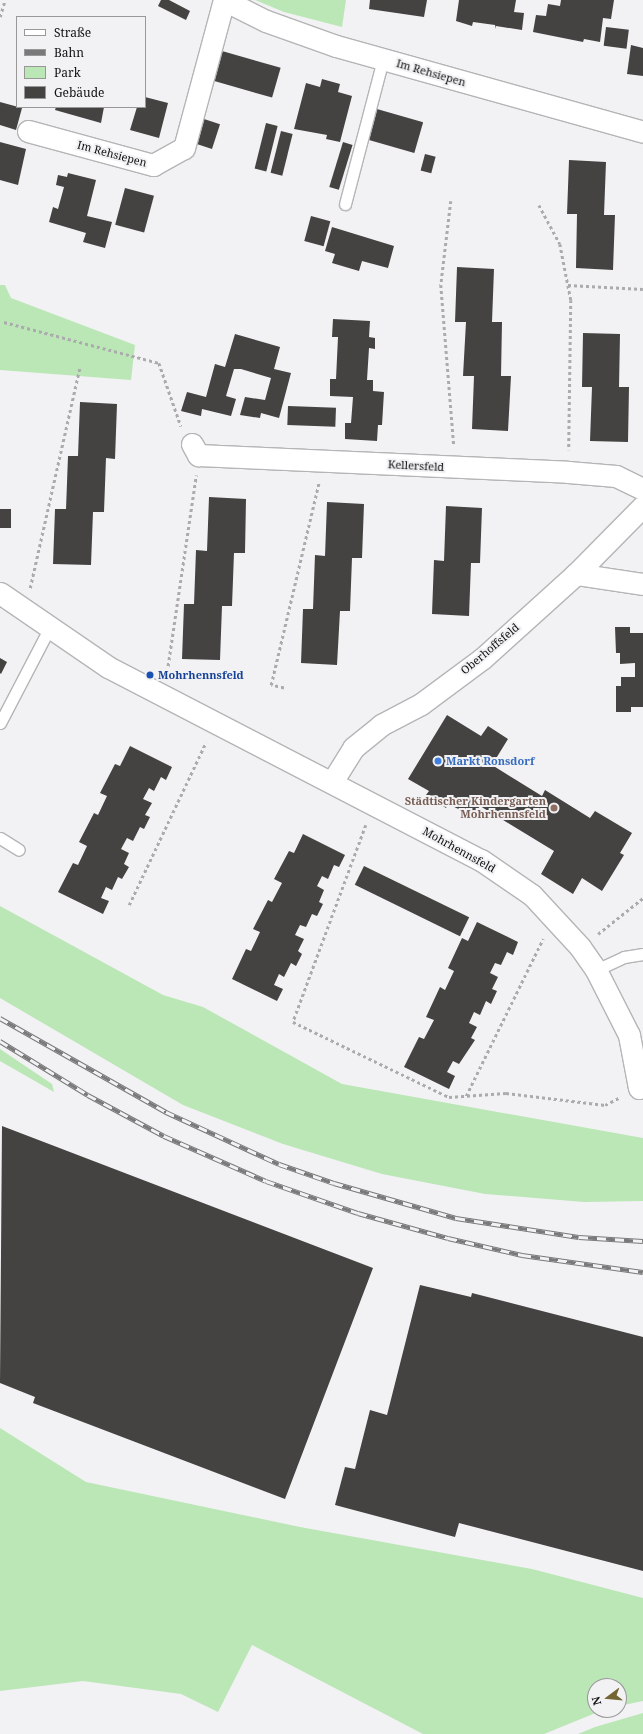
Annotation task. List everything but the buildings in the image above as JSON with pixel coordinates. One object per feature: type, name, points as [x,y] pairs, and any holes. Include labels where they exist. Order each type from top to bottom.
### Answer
[{"type":"street","name":"Im Rehsiepen","points":[[28,132],[153,165],[184,148],[224,0],[266,21],[383,59],[643,132]]},
{"type":"street","name":"Kellersfeld","points":[[195,450],[324,462],[616,476],[643,489]]},
{"type":"street","name":"Oberhoffsfeld","points":[[332,782],[353,748],[380,725],[422,704],[476,663],[576,574],[643,506]]},
{"type":"street","points":[[576,574],[643,584]]},
{"type":"street","name":"Mohrhennsfeld","points":[[0,593],[25,612],[108,667],[481,860],[532,895],[580,947],[596,970],[629,1035],[639,1088]]},
{"type":"lane","points":[[345,204],[383,59]]},
{"type":"lane","points":[[0,723],[50,629]]},
{"type":"lane","points":[[0,838],[19,850]]},
{"type":"lane","points":[[596,970],[624,957],[643,954]]},
{"type":"path","points":[[0,17],[5,0]]},
{"type":"path","points":[[451,201],[442,285],[455,468]]},
{"type":"path","points":[[539,205],[560,244],[571,300],[569,450]]},
{"type":"path","points":[[568,285],[643,289]]},
{"type":"path","points":[[4,322],[159,363],[178,422],[195,450],[164,697]]},
{"type":"path","points":[[25,612],[80,367]]},
{"type":"path","points":[[284,688],[271,685],[324,462]]},
{"type":"path","points":[[129,905],[215,723]]},
{"type":"path","points":[[374,805],[293,1022],[449,1098],[506,1093],[605,1105],[639,1088]]},
{"type":"path","points":[[580,947],[643,898]]},
{"type":"path","points":[[465,1096],[554,918]]},
{"type":"green space","points":[[255,0],[346,0],[342,27],[284,12]]},
{"type":"green space","points":[[0,285],[5,285],[11,298],[135,345],[131,380],[0,370]]},
{"type":"green space","points":[[0,906],[163,995],[203,1007],[342,1084],[643,1138],[643,1201],[584,1202],[485,1194],[382,1174],[283,1144],[183,1105],[0,998]]},
{"type":"green space","points":[[0,1049],[52,1084],[54,1092],[0,1061]]},
{"type":"green space","points":[[0,1428],[86,1482],[300,1527],[532,1569],[643,1598],[643,1701],[627,1704],[627,1678],[587,1678],[587,1717],[544,1734],[423,1734],[252,1645],[218,1712],[181,1694],[83,1681],[0,1691]]},
{"type":"green space","points":[[643,1713],[643,1734],[578,1734],[595,1727]]},
{"type":"railway","points":[[0,1018],[166,1112],[279,1164],[334,1183],[456,1218],[579,1237],[643,1241]]},
{"type":"railway","points":[[0,1041],[88,1095],[164,1136],[266,1181],[358,1213],[448,1238],[522,1255],[643,1272]]},
{"type":"place","name":"Mohrhennsfeld","points":[[150,675]]},
{"type":"place","name":"Markt Ronsdorf","points":[[438,761]]},
{"type":"place","name":"Städtischer Kindergarten Mohrhennsfeld","points":[[554,808]]}]
